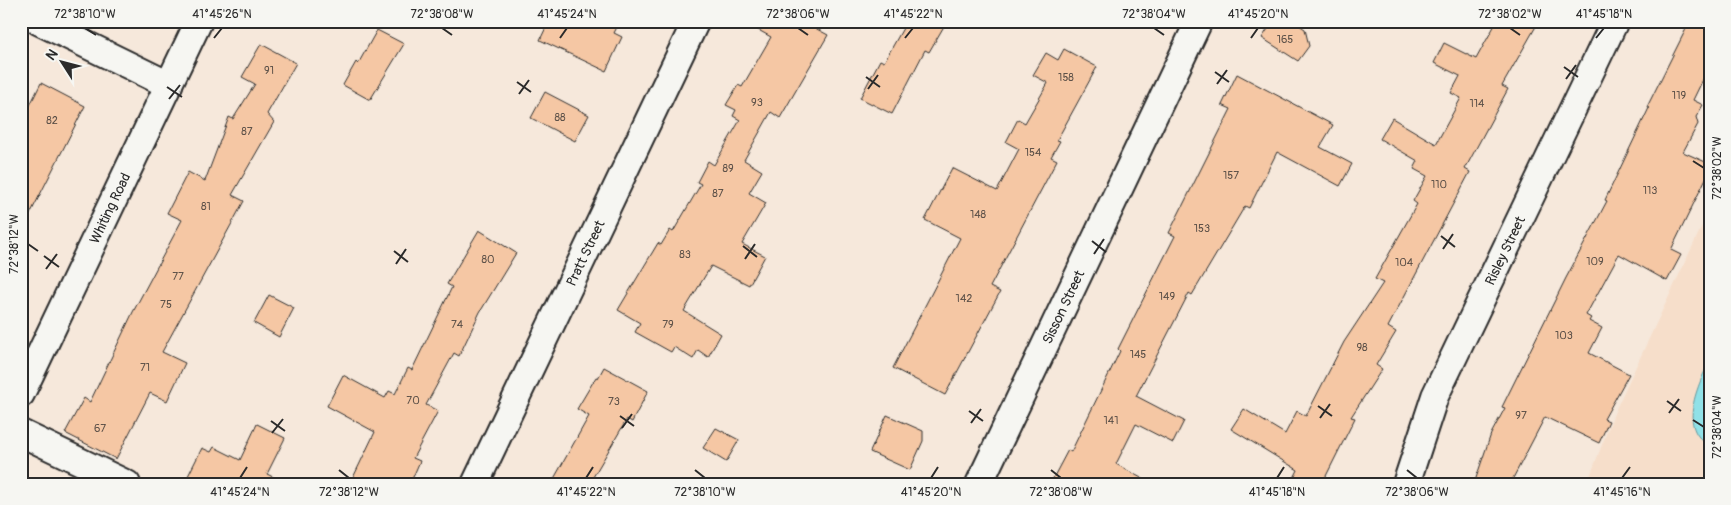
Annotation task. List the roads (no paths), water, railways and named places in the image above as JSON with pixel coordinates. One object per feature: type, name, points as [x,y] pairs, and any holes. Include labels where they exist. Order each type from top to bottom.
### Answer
[{"type":"street","points":[[38,21],[169,85]]},
{"type":"street","name":"Whiting Road","points":[[21,394],[199,21]]},
{"type":"street","name":"Pratt Street","points":[[475,484],[696,21]]},
{"type":"street","name":"Sisson Street","points":[[979,484],[1199,21]]},
{"type":"street","name":"Risley Street","points":[[1406,484],[1435,396],[1614,21]]},
{"type":"street","points":[[21,432],[127,484]]},
{"type":"water","points":[[1710,360],[1710,445],[1700,438],[1694,429],[1692,418],[1696,393]]}]
